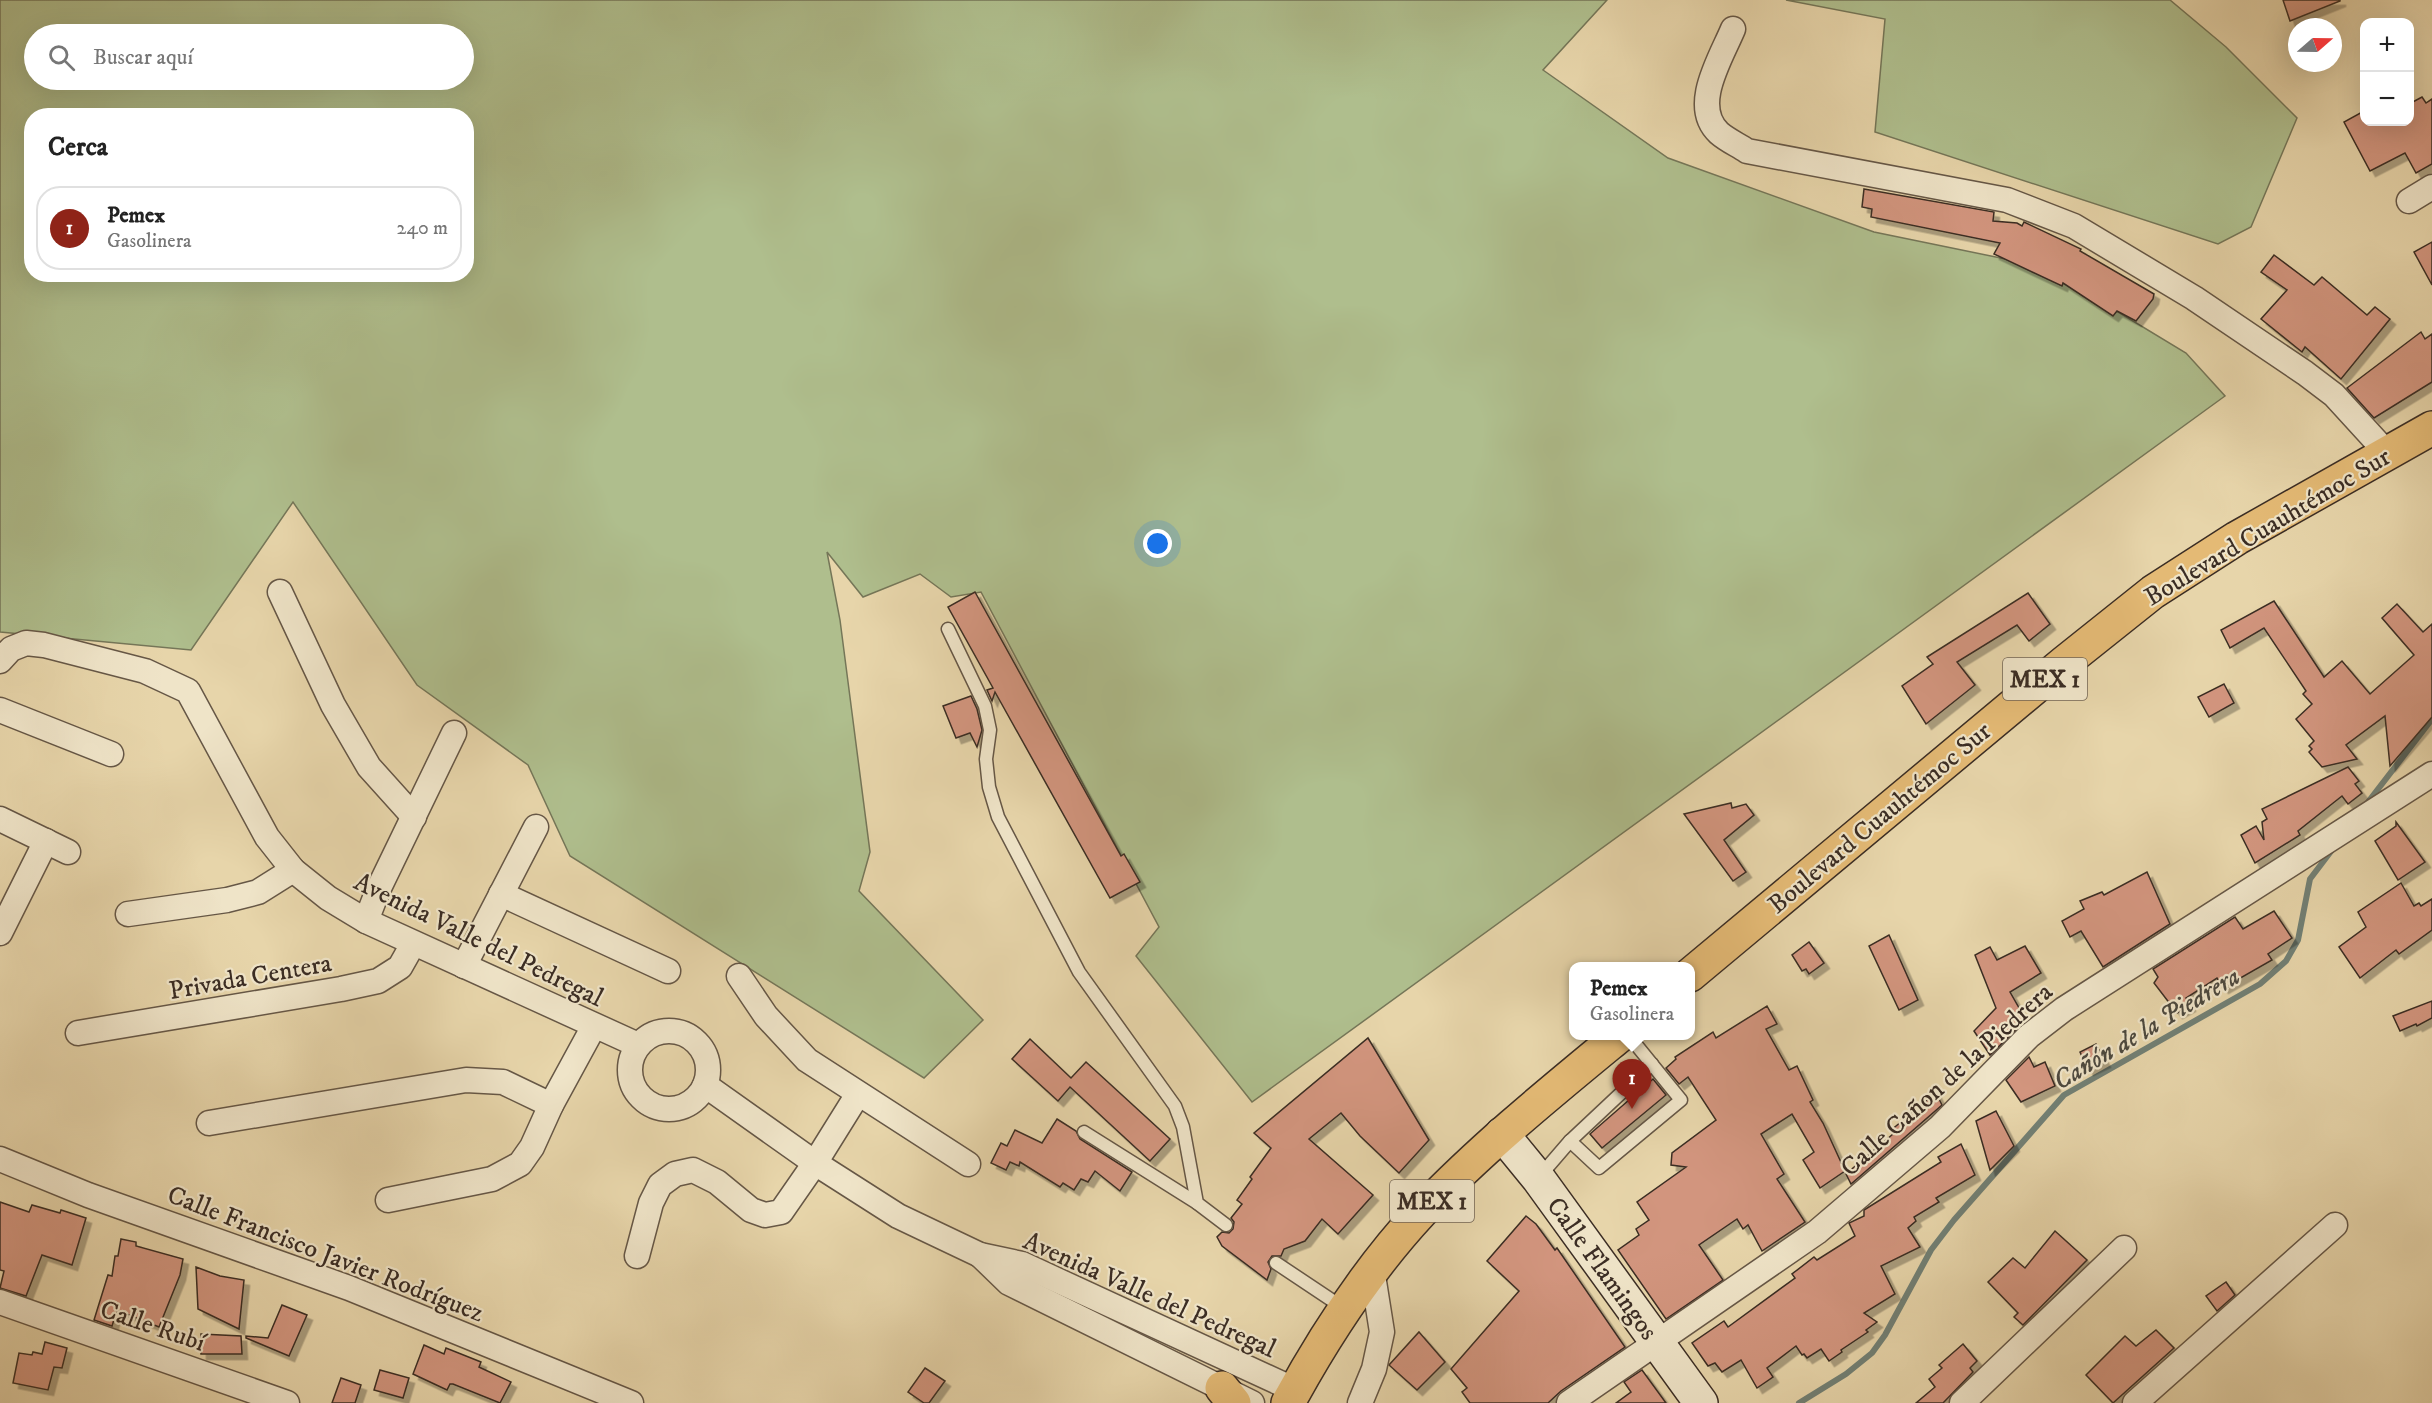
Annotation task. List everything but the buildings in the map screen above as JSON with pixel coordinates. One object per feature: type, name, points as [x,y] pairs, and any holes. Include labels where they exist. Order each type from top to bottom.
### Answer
[{"type":"main road","name":"Boulevard Cuauhtémoc Sur","points":[[1695,971],[2064,663],[2153,592],[2237,538],[2432,428]]},
{"type":"main road","name":"MEX 1","points":[[1291,1397],[1372,1269],[1420,1213],[1502,1134],[1613,1040]]},
{"type":"street","points":[[1733,29],[1712,78],[1706,107],[1718,132],[1747,151],[2007,200],[2074,226],[2194,298],[2305,373],[2334,395],[2387,453]]},
{"type":"street","points":[[2409,201],[2432,187]]},
{"type":"street","points":[[280,592],[333,705],[369,767],[414,817]]},
{"type":"street","name":"Avenida Valle del Pedregal","points":[[0,661],[10,649],[26,644],[44,645],[144,671],[188,691],[267,837],[292,870],[328,898],[366,921],[638,1046]]},
{"type":"street","points":[[0,710],[111,754]]},
{"type":"street","points":[[366,921],[454,733]]},
{"type":"street","name":"Calle Cañon de la Piedrera","points":[[1569,1403],[1817,1232],[1940,1127],[2029,1036],[2064,1009],[2426,777]]},
{"type":"street","points":[[0,819],[68,852]]},
{"type":"street","points":[[464,966],[536,827]]},
{"type":"street","points":[[0,933],[46,841]]},
{"type":"street","points":[[128,914],[227,900],[258,892],[292,870]]},
{"type":"street","points":[[501,894],[668,971]]},
{"type":"street","name":"Privada Centera","points":[[78,1033],[342,990],[378,981],[400,967],[413,944]]},
{"type":"street","points":[[739,976],[766,1016],[807,1060],[968,1164]]},
{"type":"street","points":[[388,1200],[492,1179],[520,1164],[532,1147],[550,1105],[594,1026]]},
{"type":"street","points":[[667,1031],[688,1036],[704,1052],[707,1063],[705,1085],[699,1094],[681,1107],[670,1109],[649,1104],[634,1088],[630,1077],[632,1055],[646,1038],[667,1031]]},
{"type":"street","points":[[210,1123],[466,1080],[503,1082],[550,1105]]},
{"type":"street","name":"Avenida Valle del Pedregal","points":[[705,1085],[815,1163],[898,1216],[980,1255],[1022,1264],[1108,1303],[1291,1397]]},
{"type":"street","points":[[637,1256],[660,1185],[675,1174],[693,1170],[717,1182],[751,1210],[765,1215],[781,1212],[858,1094]]},
{"type":"street","name":"Calle Flamingos","points":[[1502,1134],[1538,1178],[1701,1403]]},
{"type":"street","name":"Calle Francisco Javier Rodríguez","points":[[0,1158],[88,1195],[349,1288],[631,1403]]},
{"type":"street","points":[[2136,1403],[2335,1225]]},
{"type":"street","points":[[1962,1403],[2124,1248]]},
{"type":"street","name":"Avenida Valle del Pedregal","points":[[980,1255],[1009,1283],[1228,1396],[1252,1403]]},
{"type":"street","points":[[1360,1403],[1374,1369],[1382,1332],[1372,1269]]},
{"type":"street","name":"Calle Rubí","points":[[0,1302],[286,1403]]},
{"type":"street","points":[[1098,1327],[1108,1303]]},
{"type":"lane","points":[[948,629],[986,706],[990,730],[986,759],[988,778],[998,818],[1079,972],[1175,1106],[1183,1127],[1197,1203]]},
{"type":"lane","points":[[1570,1141],[1599,1168],[1681,1100],[1633,1040]]},
{"type":"lane","points":[[1538,1178],[1570,1141],[1652,1064]]},
{"type":"lane","points":[[1084,1132],[1197,1203],[1226,1225]]},
{"type":"lane","points":[[1276,1263],[1346,1310]]},
{"type":"green space","points":[[0,0],[1607,0],[1543,70],[1668,158],[1874,232],[2025,263],[2095,298],[2186,353],[2225,396],[1252,1102],[1136,956],[1159,927],[981,592],[951,597],[920,574],[863,597],[827,552],[840,620],[870,852],[859,891],[983,1020],[924,1078],[570,856],[528,765],[417,685],[293,502],[191,650],[0,632]]},
{"type":"green space","points":[[1786,0],[2170,0],[2226,47],[2297,118],[2251,227],[2218,244],[1875,132],[1885,19]]},
{"type":"waterway","name":"Cañón de la Piedrera","points":[[2365,806],[2432,719]]},
{"type":"waterway","name":"Cañón de la Piedrera","points":[[1799,1403],[1846,1374],[1872,1353],[1885,1335],[1931,1250],[1954,1220],[2064,1095],[2260,984],[2286,961],[2298,940],[2310,879],[2332,850]]},
{"type":"place","name":"Pemex","points":[[1632,1109]]}]
